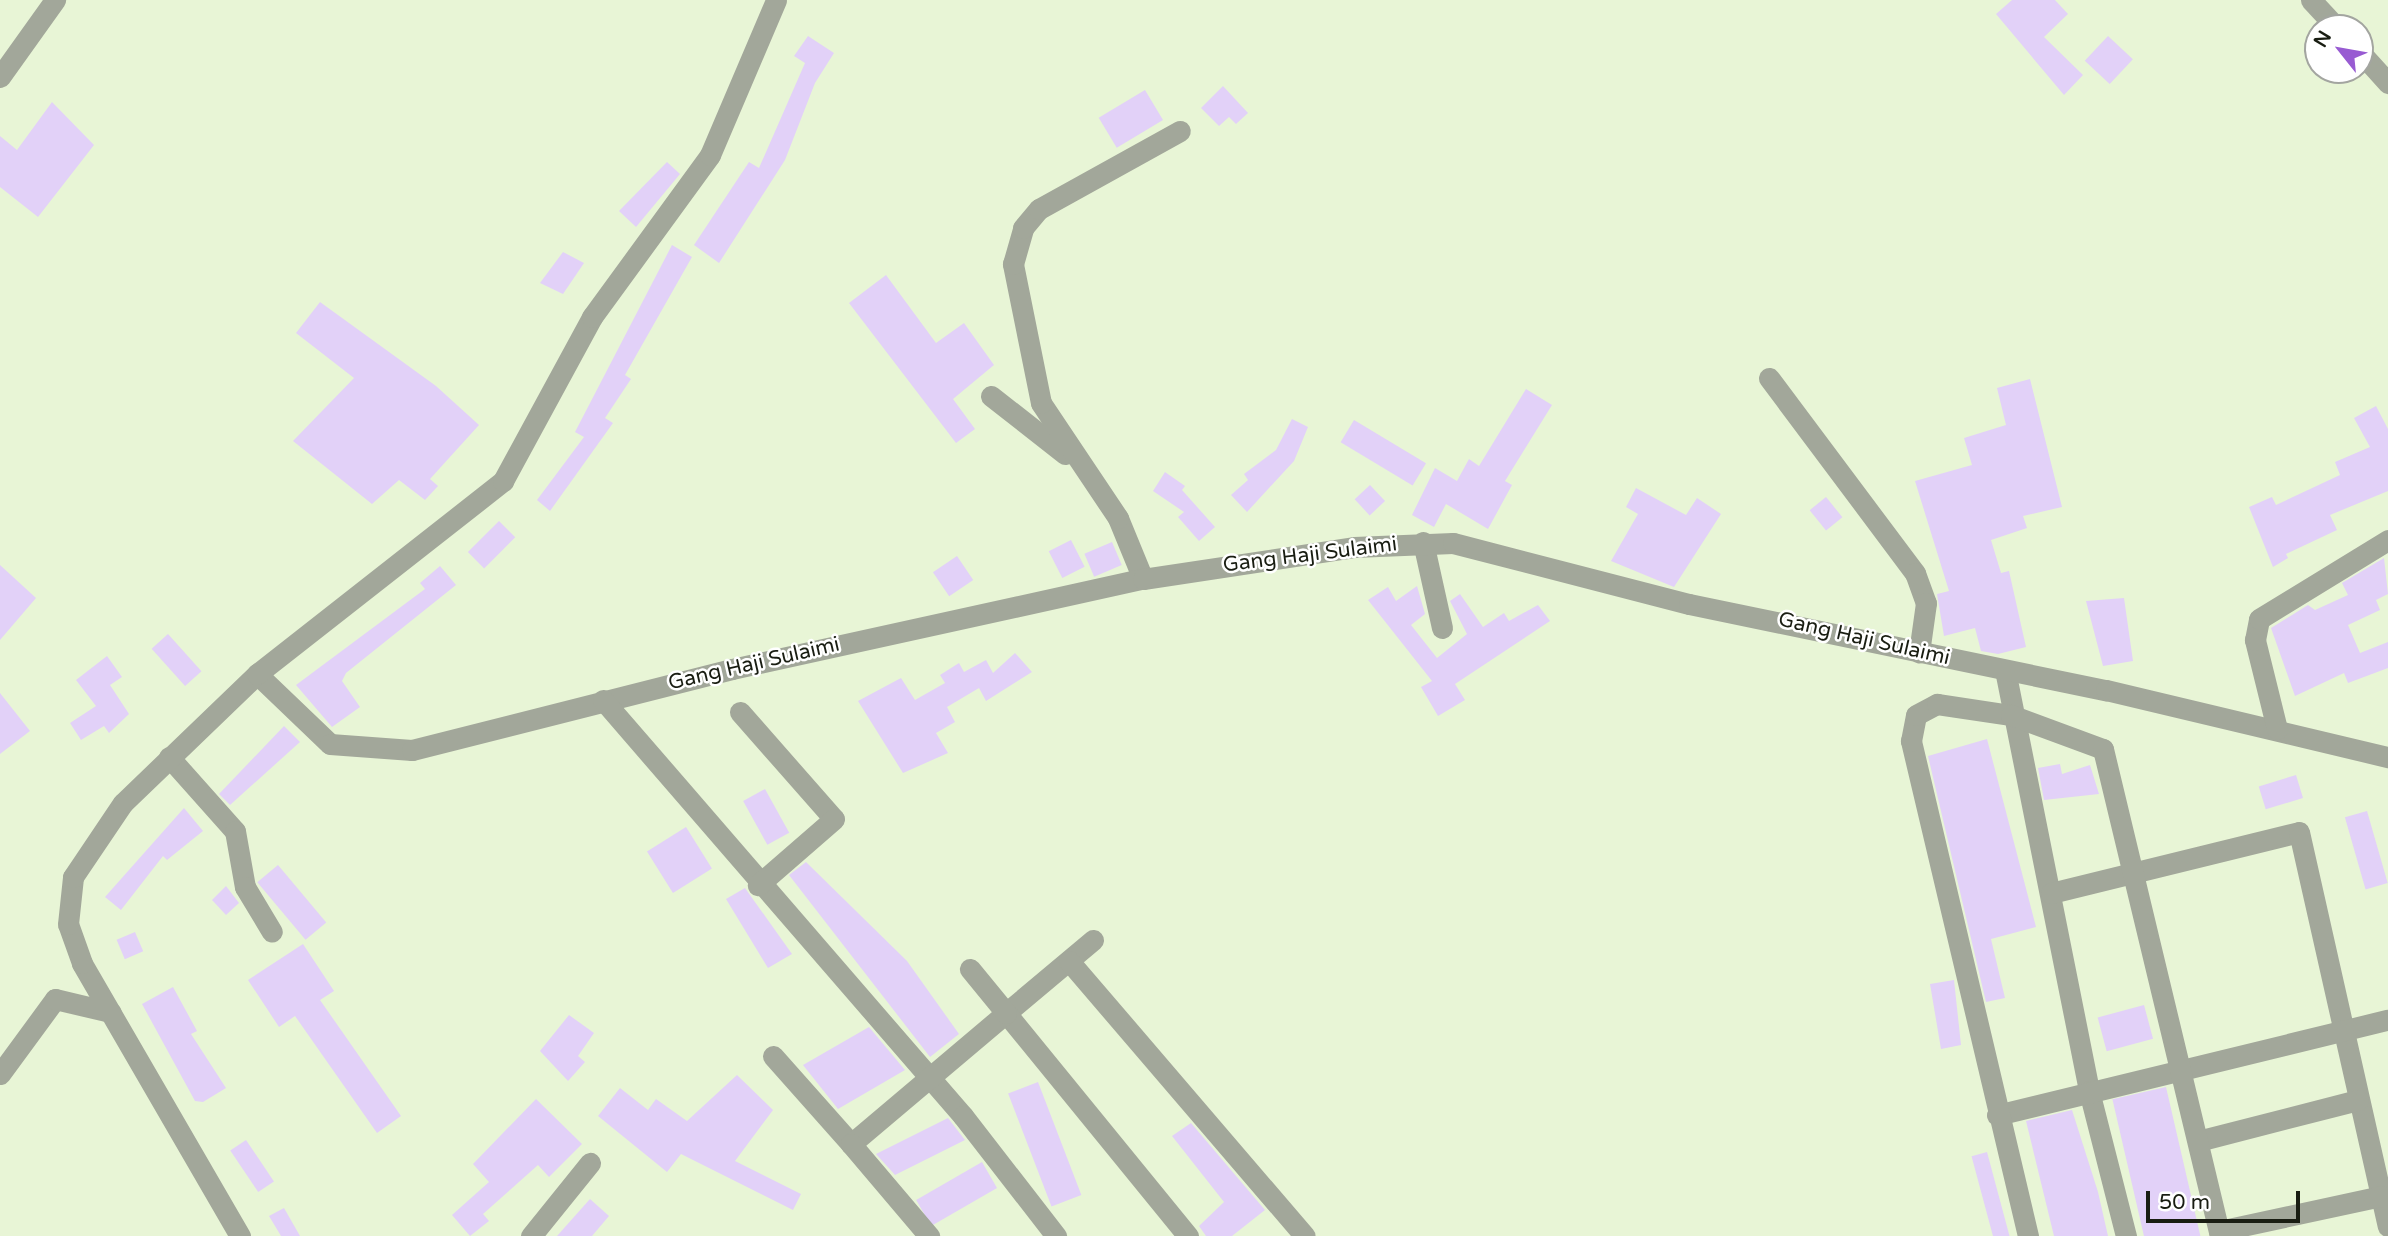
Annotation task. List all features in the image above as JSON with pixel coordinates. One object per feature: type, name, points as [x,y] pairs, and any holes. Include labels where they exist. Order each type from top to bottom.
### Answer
[{"type":"street","points":[[0,77],[55,0]]},
{"type":"street","points":[[240,1236],[110,1012],[68,924],[73,877],[100,830],[169,757],[257,674],[503,481],[592,317],[710,155],[776,0]]},
{"type":"street","points":[[2311,0],[2324,14]]},
{"type":"street","points":[[2374,68],[2388,83]]},
{"type":"street","points":[[1143,579],[1128,537],[1080,466],[1034,381],[1013,278],[1017,240],[1039,209],[1180,131]]},
{"type":"street","points":[[1769,378],[1916,573],[1926,603],[1919,653]]},
{"type":"street","points":[[991,396],[1080,466]]},
{"type":"street","points":[[2277,729],[2255,640],[2259,618],[2388,540]]},
{"type":"street","points":[[1423,542],[1442,628]]},
{"type":"street","name":"Gang Haji Sulaimi","points":[[257,674],[317,737],[363,751],[459,740],[603,700],[1143,579],[1277,556],[1423,542],[1486,548],[1655,596],[2277,729],[2388,757]]},
{"type":"street","points":[[2006,670],[2011,715],[2051,893],[2089,1091],[2126,1236]]},
{"type":"street","points":[[603,700],[758,885],[930,1079],[1056,1236]]},
{"type":"street","points":[[2028,1236],[1997,1115],[1911,727],[1916,715],[1937,704],[2011,715],[2103,749],[2135,872],[2219,1234],[2381,1196]]},
{"type":"street","points":[[740,712],[834,819],[758,885]]},
{"type":"street","points":[[169,757],[234,831],[245,887],[272,932]]},
{"type":"street","points":[[2051,893],[2299,832],[2340,1033],[2388,1226]]},
{"type":"street","points":[[851,1144],[1093,940]]},
{"type":"street","points":[[1069,961],[1305,1236]]},
{"type":"street","points":[[970,969],[1179,1233]]},
{"type":"street","points":[[0,1074],[55,999],[110,1012]]},
{"type":"street","points":[[1997,1115],[2388,1020]]},
{"type":"street","points":[[773,1056],[929,1236]]},
{"type":"street","points":[[2198,1140],[2358,1100]]},
{"type":"street","points":[[531,1236],[590,1163]]},
{"type":"building","points":[[2012,0],[2055,0],[2068,14],[2044,37],[2083,75],[2064,95],[1996,14]]},
{"type":"building","points":[[808,36],[834,53],[815,83],[785,160],[719,263],[694,245],[749,162],[759,168],[805,63],[794,56]]},
{"type":"building","points":[[2108,36],[2133,59],[2110,84],[2085,61]]},
{"type":"building","points":[[1223,86],[1248,113],[1236,124],[1229,117],[1219,126],[1201,108]]},
{"type":"building","points":[[1145,90],[1163,120],[1117,148],[1099,118]]},
{"type":"building","points":[[52,102],[94,145],[38,217],[0,187],[0,136],[17,150]]},
{"type":"building","points":[[667,162],[680,174],[636,227],[619,211]]},
{"type":"building","points":[[672,245],[692,257],[625,375],[631,379],[605,418],[613,423],[550,511],[537,500],[584,437],[575,432]]},
{"type":"building","points":[[563,252],[584,263],[563,294],[540,283]]},
{"type":"building","points":[[886,275],[936,343],[964,323],[994,365],[953,399],[975,429],[956,443],[849,303]]},
{"type":"building","points":[[320,302],[436,386],[479,425],[430,479],[438,486],[425,500],[399,480],[372,504],[293,441],[354,378],[296,333]]},
{"type":"building","points":[[2030,379],[2062,507],[2023,516],[2027,528],[1991,540],[2001,573],[2009,571],[2026,647],[1998,654],[1981,651],[1975,628],[1944,636],[1937,594],[1949,591],[1915,481],[1972,465],[1964,438],[2006,425],[1997,388]]},
{"type":"building","points":[[1526,389],[1552,405],[1505,481],[1512,485],[1488,529],[1446,504],[1434,527],[1412,515],[1435,468],[1457,481],[1469,459],[1479,466]]},
{"type":"building","points":[[2376,406],[2388,429],[2388,491],[2330,515],[2337,530],[2286,554],[2288,558],[2273,567],[2249,507],[2272,497],[2276,505],[2340,475],[2335,462],[2370,447],[2354,418]]},
{"type":"building","points":[[1292,419],[1308,427],[1294,461],[1247,512],[1231,495],[1248,480],[1244,474],[1276,450]]},
{"type":"building","points":[[1354,420],[1426,463],[1413,486],[1341,442]]},
{"type":"building","points":[[1165,472],[1185,486],[1182,490],[1215,527],[1199,541],[1178,517],[1184,512],[1153,491]]},
{"type":"building","points":[[1370,485],[1385,501],[1370,515],[1355,499]]},
{"type":"building","points":[[1636,488],[1686,515],[1697,498],[1721,514],[1674,587],[1611,561],[1638,514],[1626,507]]},
{"type":"building","points":[[1826,497],[1842,517],[1826,530],[1810,510]]},
{"type":"building","points":[[499,521],[515,537],[484,568],[468,552]]},
{"type":"building","points":[[1071,540],[1085,567],[1062,578],[1049,551]]},
{"type":"building","points":[[1112,542],[1122,565],[1094,577],[1084,554]]},
{"type":"building","points":[[957,556],[973,580],[949,596],[933,572]]},
{"type":"building","points":[[2384,558],[2388,594],[2376,600],[2380,610],[2348,625],[2360,653],[2388,642],[2388,668],[2348,683],[2344,673],[2295,696],[2271,628],[2308,605],[2315,610],[2348,595],[2342,583]]},
{"type":"building","points":[[0,565],[36,598],[0,640]]},
{"type":"building","points":[[440,566],[456,585],[346,673],[342,681],[360,707],[332,727],[296,685],[425,589],[420,583]]},
{"type":"building","points":[[1417,586],[1425,614],[1411,625],[1437,658],[1467,634],[1450,601],[1460,594],[1483,627],[1504,613],[1509,621],[1538,605],[1550,621],[1455,684],[1465,700],[1438,716],[1421,687],[1432,681],[1368,600],[1388,587],[1396,601]]},
{"type":"building","points":[[2124,598],[2133,661],[2103,666],[2086,601]]},
{"type":"building","points":[[168,634],[201,671],[185,686],[152,649]]},
{"type":"building","points":[[1015,653],[1032,672],[986,701],[979,688],[947,707],[955,722],[936,733],[948,753],[903,773],[858,701],[901,678],[915,700],[945,683],[940,675],[959,663],[964,672],[986,660],[993,673]]},
{"type":"building","points":[[107,656],[122,677],[110,685],[129,714],[109,733],[104,726],[81,740],[70,723],[96,706],[76,680]]},
{"type":"building","points":[[0,693],[30,731],[0,754]]},
{"type":"building","points":[[284,726],[300,742],[230,805],[219,794]]},
{"type":"building","points":[[1987,739],[2036,927],[1991,939],[2005,998],[1986,1002],[1928,756]]},
{"type":"building","points":[[2060,764],[2062,774],[2090,765],[2099,794],[2044,800],[2038,768]]},
{"type":"building","points":[[2296,775],[2303,798],[2266,809],[2259,786]]},
{"type":"building","points":[[765,789],[789,833],[767,845],[743,801]]},
{"type":"building","points":[[184,808],[203,831],[167,860],[163,856],[121,910],[105,897]]},
{"type":"building","points":[[2367,811],[2388,883],[2366,889],[2345,817]]},
{"type":"building","points":[[686,827],[712,869],[673,893],[647,851]]},
{"type":"building","points":[[806,862],[907,961],[959,1034],[930,1057],[789,875]]},
{"type":"building","points":[[278,865],[326,922],[306,940],[257,882]]},
{"type":"building","points":[[226,886],[239,903],[226,915],[212,900]]},
{"type":"building","points":[[745,888],[792,954],[768,968],[726,899]]},
{"type":"building","points":[[135,932],[143,951],[125,959],[117,940]]},
{"type":"building","points":[[303,944],[334,991],[320,1000],[401,1116],[377,1133],[295,1016],[279,1027],[248,980]]},
{"type":"building","points":[[1954,980],[1961,1045],[1941,1049],[1930,984]]},
{"type":"building","points":[[173,987],[197,1031],[191,1034],[226,1088],[203,1102],[195,1101],[142,1004]]},
{"type":"building","points":[[2144,1005],[2153,1039],[2107,1051],[2098,1017]]},
{"type":"building","points":[[569,1015],[594,1033],[578,1056],[585,1062],[568,1081],[540,1051]]},
{"type":"building","points":[[869,1027],[905,1070],[838,1109],[803,1065]]},
{"type":"building","points":[[737,1075],[773,1110],[735,1161],[801,1194],[793,1210],[681,1154],[667,1172],[598,1116],[620,1088],[648,1110],[656,1099],[687,1121]]},
{"type":"building","points":[[1038,1082],[1081,1195],[1051,1206],[1008,1093]]},
{"type":"building","points":[[2166,1087],[2200,1236],[2144,1236],[2112,1099]]},
{"type":"building","points":[[536,1099],[582,1144],[549,1177],[538,1165],[483,1214],[489,1221],[470,1236],[452,1215],[489,1182],[473,1164]]},
{"type":"building","points":[[2072,1110],[2098,1192],[2108,1236],[2054,1236],[2026,1121]]},
{"type":"building","points":[[948,1118],[965,1140],[895,1175],[876,1154]]},
{"type":"building","points":[[1191,1123],[1265,1210],[1232,1236],[1206,1236],[1199,1226],[1224,1202],[1172,1136]]},
{"type":"building","points":[[246,1140],[274,1181],[258,1192],[230,1151]]},
{"type":"building","points":[[1987,1152],[2010,1236],[1993,1236],[1972,1156]]},
{"type":"building","points":[[982,1162],[997,1188],[931,1226],[916,1200]]},
{"type":"building","points":[[590,1199],[609,1216],[592,1236],[557,1236]]},
{"type":"building","points":[[284,1208],[300,1236],[281,1236],[269,1216]]}]
